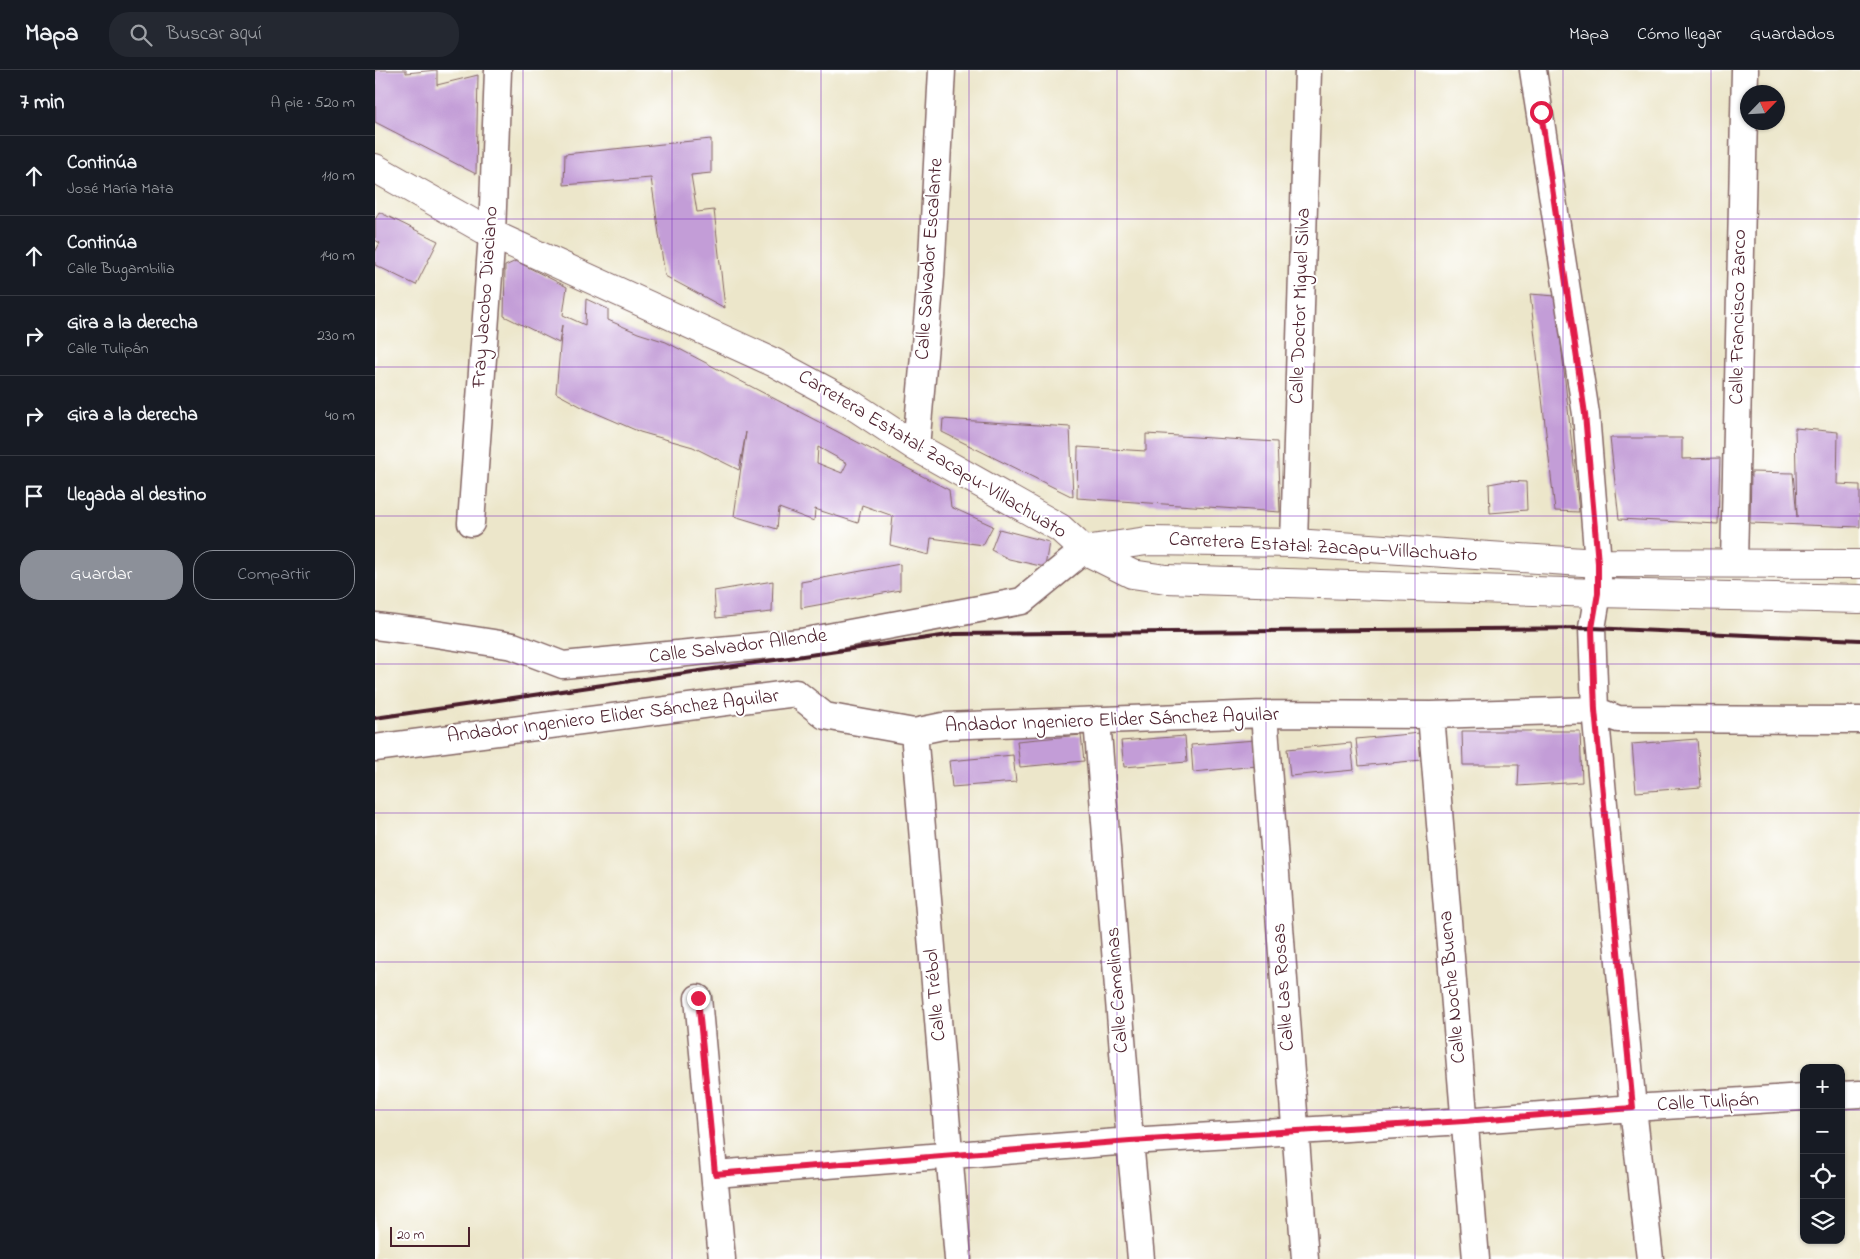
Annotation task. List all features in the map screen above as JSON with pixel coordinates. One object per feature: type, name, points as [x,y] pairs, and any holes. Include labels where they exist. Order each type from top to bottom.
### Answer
[{"type":"main road","name":"Carretera Estatal: Zacapu-Villachuato","points":[[375,168],[492,234],[775,363],[851,404],[915,447],[1060,528],[1084,550],[1147,541],[1294,543],[1598,563],[1860,564]]},
{"type":"main road","points":[[1084,550],[1132,574],[1166,579],[1598,593],[1860,599]]},
{"type":"street","name":"Fray Jacobo Diaciano","points":[[471,523],[492,234],[498,70]]},
{"type":"street","name":"Calle Salvador Escalante","points":[[915,447],[931,276],[942,70]]},
{"type":"street","name":"Calle Doctor Miguel Silva","points":[[1294,543],[1308,70]]},
{"type":"street","points":[[1533,70],[1585,414],[1598,563],[1598,593],[1592,628],[1595,710],[1633,1108],[1650,1259]]},
{"type":"street","name":"Calle Francisco Zarco","points":[[1734,563],[1745,70]]},
{"type":"street","name":"Calle Salvador Allende","points":[[375,626],[513,646],[563,666],[801,642],[1022,601],[1084,550]]},
{"type":"street","name":"Andador Ingeniero Elider Sánchez Aguilar","points":[[375,748],[796,693],[825,716],[915,732],[943,726],[1264,714],[1431,714],[1595,710],[1618,719],[1860,720]]},
{"type":"street","name":"Calle Las Rosas","points":[[1264,714],[1305,1259]]},
{"type":"street","name":"Calle Noche Buena","points":[[1431,714],[1475,1259]]},
{"type":"street","name":"Calle Camelinas","points":[[1097,720],[1141,1259]]},
{"type":"street","name":"Calle Trébol","points":[[915,732],[958,1259]]},
{"type":"street","points":[[698,998],[722,1259]]},
{"type":"street","points":[[1845,1095],[1860,1094]]},
{"type":"street","name":"Calle Tulipán","points":[[715,1174],[1130,1141],[1464,1121],[1800,1097]]},
{"type":"building","points":[[375,70],[406,70],[406,73],[437,70],[437,85],[478,75],[476,174],[375,122]]},
{"type":"building","points":[[711,139],[711,173],[691,175],[697,212],[714,210],[725,308],[665,276],[651,178],[564,185],[565,154]]},
{"type":"building","points":[[379,212],[438,241],[416,285],[375,265],[375,252],[380,243],[375,240],[375,220]]},
{"type":"building","points":[[516,261],[567,287],[563,315],[585,325],[586,299],[608,309],[608,320],[638,333],[666,342],[949,490],[951,507],[993,526],[983,545],[931,538],[929,555],[890,545],[893,516],[862,505],[858,523],[815,509],[814,521],[779,508],[777,529],[734,516],[746,432],[739,470],[693,447],[640,432],[582,407],[556,393],[562,325],[559,343],[504,316],[505,266]],"holes":[[[818,447],[847,463],[842,473],[817,463]]]},
{"type":"building","points":[[1530,294],[1556,296],[1579,512],[1555,511]]},
{"type":"building","points":[[943,419],[1070,427],[1073,497],[942,432]]},
{"type":"building","points":[[1795,428],[1838,432],[1837,484],[1860,485],[1860,527],[1750,523],[1751,472],[1793,473],[1797,517]]},
{"type":"building","points":[[1146,434],[1277,442],[1280,512],[1077,498],[1078,447],[1146,451]]},
{"type":"building","points":[[1610,438],[1682,438],[1682,459],[1720,458],[1718,524],[1619,519]]},
{"type":"building","points":[[1506,481],[1526,482],[1527,510],[1490,513],[1489,484]]},
{"type":"building","points":[[999,529],[1049,542],[1045,567],[1009,559],[991,550]]},
{"type":"building","points":[[900,564],[900,590],[801,608],[801,582]]},
{"type":"building","points":[[773,581],[772,612],[716,618],[714,591]]},
{"type":"building","points":[[1462,731],[1580,731],[1582,782],[1518,786],[1519,765],[1463,765]]},
{"type":"building","points":[[1420,733],[1422,760],[1359,766],[1356,739]]},
{"type":"building","points":[[1081,735],[1084,761],[1020,767],[1017,741]]},
{"type":"building","points":[[1185,736],[1187,762],[1124,767],[1121,741]]},
{"type":"building","points":[[1697,739],[1701,787],[1636,792],[1632,744]]},
{"type":"building","points":[[1255,740],[1257,766],[1193,772],[1191,745]]},
{"type":"building","points":[[1351,743],[1354,770],[1290,776],[1287,749]]},
{"type":"building","points":[[1013,755],[1016,782],[952,787],[949,761]]},
{"type":"railway","points":[[375,718],[955,634],[1592,628],[1860,640]]},
{"type":"route","points":[[698,998],[715,1174],[949,1154],[1464,1121],[1633,1108],[1595,710],[1592,628],[1598,593],[1598,563],[1585,414],[1541,112]]}]
